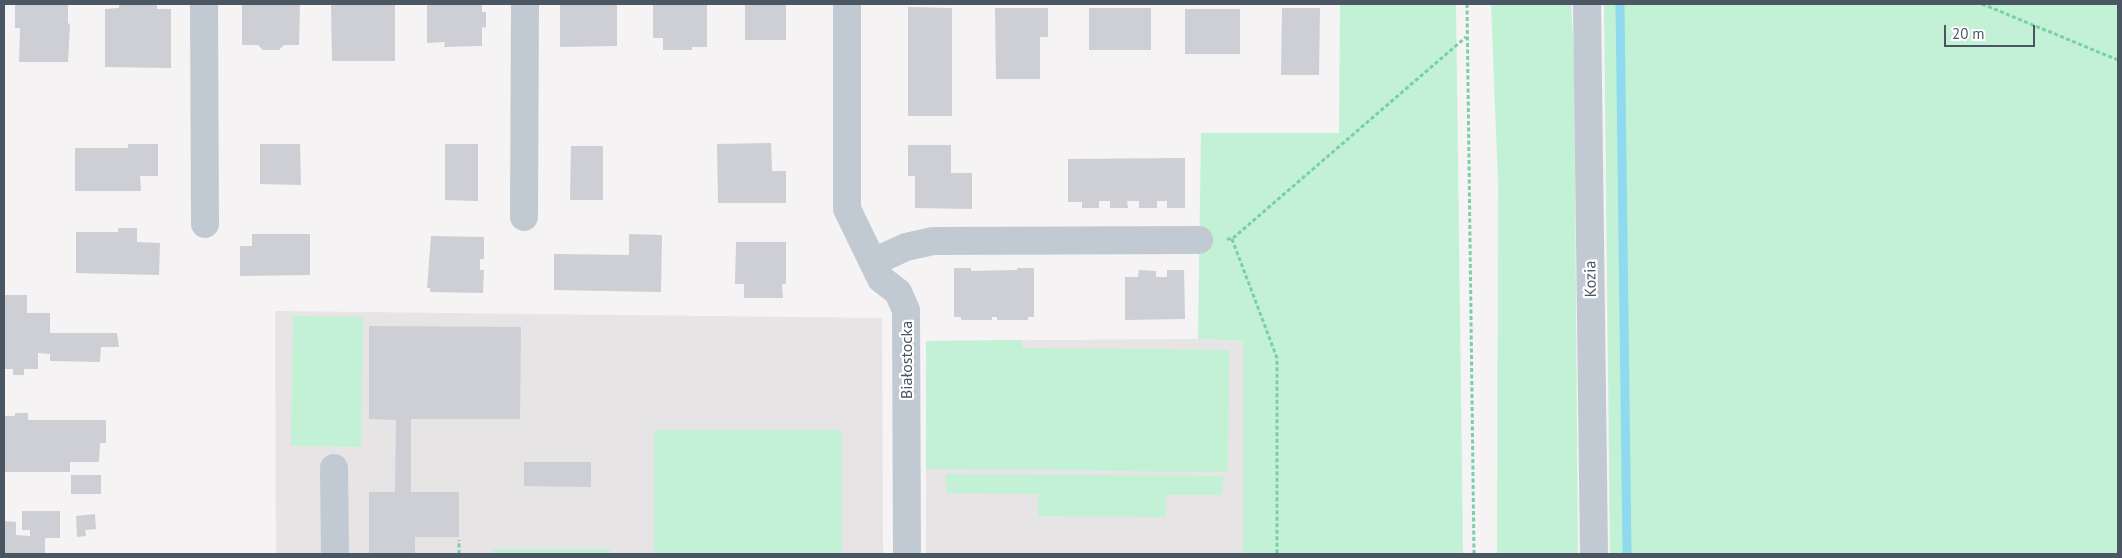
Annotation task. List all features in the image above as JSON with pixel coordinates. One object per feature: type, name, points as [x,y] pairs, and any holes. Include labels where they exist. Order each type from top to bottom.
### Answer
[{"type":"street","points":[[204,4],[205,224]]},
{"type":"street","points":[[524,217],[525,4]]},
{"type":"street","name":"Białostocka","points":[[847,4],[847,209],[882,279],[898,292],[906,310],[907,554]]},
{"type":"street","name":"Kozia","points":[[1587,4],[1594,554]]},
{"type":"street","points":[[873,262],[906,247],[933,241],[1199,240]]},
{"type":"street","points":[[334,468],[334,554]]},
{"type":"path","points":[[1467,4],[1474,554]]},
{"type":"path","points":[[1982,4],[2118,60]]},
{"type":"path","points":[[1199,240],[1232,239],[1467,37]]},
{"type":"path","points":[[1232,239],[1277,358],[1277,554]]},
{"type":"path","points":[[459,540],[459,554]]},
{"type":"shaded area","points":[[275,311],[882,318],[883,554],[276,554]]},
{"type":"shaded area","points":[[1198,339],[1243,341],[1243,554],[926,554],[926,341]]},
{"type":"green space","points":[[1340,4],[1456,4],[1463,554],[1243,554],[1243,341],[1198,339],[1201,133],[1339,133]]},
{"type":"green space","points":[[1491,4],[1571,4],[1574,53],[1578,554],[1497,554],[1498,183]]},
{"type":"green space","points":[[1604,4],[2118,4],[2118,554],[1610,554]]},
{"type":"green space","points":[[293,316],[363,317],[361,447],[291,446]]},
{"type":"green space","points":[[1022,340],[1022,348],[1229,350],[1228,472],[926,469],[926,341]]},
{"type":"green space","points":[[654,430],[842,430],[842,554],[654,554]]},
{"type":"green space","points":[[946,474],[1223,476],[1222,495],[1166,495],[1166,517],[1038,516],[1038,494],[946,493]]},
{"type":"green space","points":[[493,549],[610,549],[610,554],[493,554]]},
{"type":"building","points":[[15,4],[68,4],[68,24],[70,23],[68,62],[19,62],[20,28],[15,28]]},
{"type":"building","points":[[119,4],[157,4],[157,9],[171,9],[171,68],[105,67],[105,9],[119,8]]},
{"type":"building","points":[[242,4],[300,4],[299,45],[284,45],[279,50],[263,50],[258,45],[242,45]]},
{"type":"building","points":[[427,4],[482,4],[482,12],[486,12],[486,28],[482,27],[482,46],[444,47],[445,42],[427,43]]},
{"type":"building","points":[[560,4],[617,4],[617,46],[560,47]]},
{"type":"building","points":[[653,4],[707,4],[707,47],[692,47],[692,50],[663,50],[663,38],[653,38]]},
{"type":"building","points":[[745,4],[786,4],[786,40],[745,40]]},
{"type":"building","points":[[331,5],[395,5],[395,61],[332,61]]},
{"type":"building","points":[[908,7],[952,8],[952,116],[908,116]]},
{"type":"building","points":[[995,8],[1048,8],[1048,37],[1040,37],[1040,79],[996,79]]},
{"type":"building","points":[[1089,8],[1151,8],[1151,50],[1089,50]]},
{"type":"building","points":[[1282,8],[1320,8],[1319,75],[1281,75]]},
{"type":"building","points":[[1185,9],[1240,9],[1240,54],[1185,54]]},
{"type":"building","points":[[771,143],[772,171],[786,171],[786,203],[718,203],[717,144]]},
{"type":"building","points":[[128,144],[158,144],[158,176],[140,176],[141,191],[75,191],[75,148],[128,148]]},
{"type":"building","points":[[260,144],[300,144],[301,185],[260,184]]},
{"type":"building","points":[[445,144],[478,144],[478,201],[445,200]]},
{"type":"building","points":[[908,145],[951,145],[951,173],[972,173],[972,209],[915,208],[915,176],[908,176]]},
{"type":"building","points":[[571,146],[603,146],[603,200],[570,200]]},
{"type":"building","points":[[1185,158],[1185,208],[1167,208],[1167,201],[1157,201],[1157,208],[1139,208],[1139,201],[1127,201],[1128,208],[1110,208],[1110,201],[1099,201],[1099,208],[1082,208],[1082,202],[1068,202],[1068,159]]},
{"type":"building","points":[[118,228],[137,228],[137,242],[160,243],[159,275],[76,273],[76,232],[118,232]]},
{"type":"building","points":[[252,234],[310,234],[310,275],[240,276],[240,246],[252,246]]},
{"type":"building","points":[[629,234],[662,235],[661,292],[554,290],[554,254],[629,255]]},
{"type":"building","points":[[431,236],[484,237],[484,259],[480,259],[480,270],[484,270],[483,293],[430,292],[430,288],[427,288]]},
{"type":"building","points":[[736,242],[786,242],[786,284],[782,284],[783,298],[744,298],[744,284],[735,284]]},
{"type":"building","points":[[954,268],[971,268],[971,271],[1034,268],[1034,317],[1028,317],[1028,320],[997,320],[997,317],[992,317],[992,320],[961,320],[961,317],[954,317]]},
{"type":"building","points":[[1139,270],[1156,271],[1156,277],[1167,277],[1167,270],[1184,270],[1185,319],[1125,320],[1125,277],[1138,277]]},
{"type":"building","points":[[4,295],[27,295],[27,313],[50,313],[50,333],[117,333],[119,347],[101,347],[100,362],[50,361],[50,354],[38,353],[38,369],[24,369],[24,375],[13,375],[13,369],[4,369]]},
{"type":"building","points":[[369,326],[521,327],[520,419],[411,419],[411,492],[459,492],[459,537],[415,537],[415,554],[369,554],[369,492],[395,492],[396,420],[369,419]]},
{"type":"building","points":[[15,413],[28,413],[28,420],[106,420],[106,443],[100,443],[99,462],[70,462],[70,472],[4,472],[4,416],[15,416]]},
{"type":"building","points":[[524,462],[591,462],[591,487],[524,486]]},
{"type":"building","points":[[71,475],[101,475],[101,494],[71,494]]},
{"type":"building","points":[[22,511],[60,511],[60,538],[45,538],[45,554],[4,554],[4,521],[16,522],[16,535],[30,536],[30,530],[22,530]]},
{"type":"building","points":[[95,514],[96,529],[85,530],[86,536],[77,537],[76,516]]},
{"type":"waterway","points":[[1620,4],[1627,554]]}]
